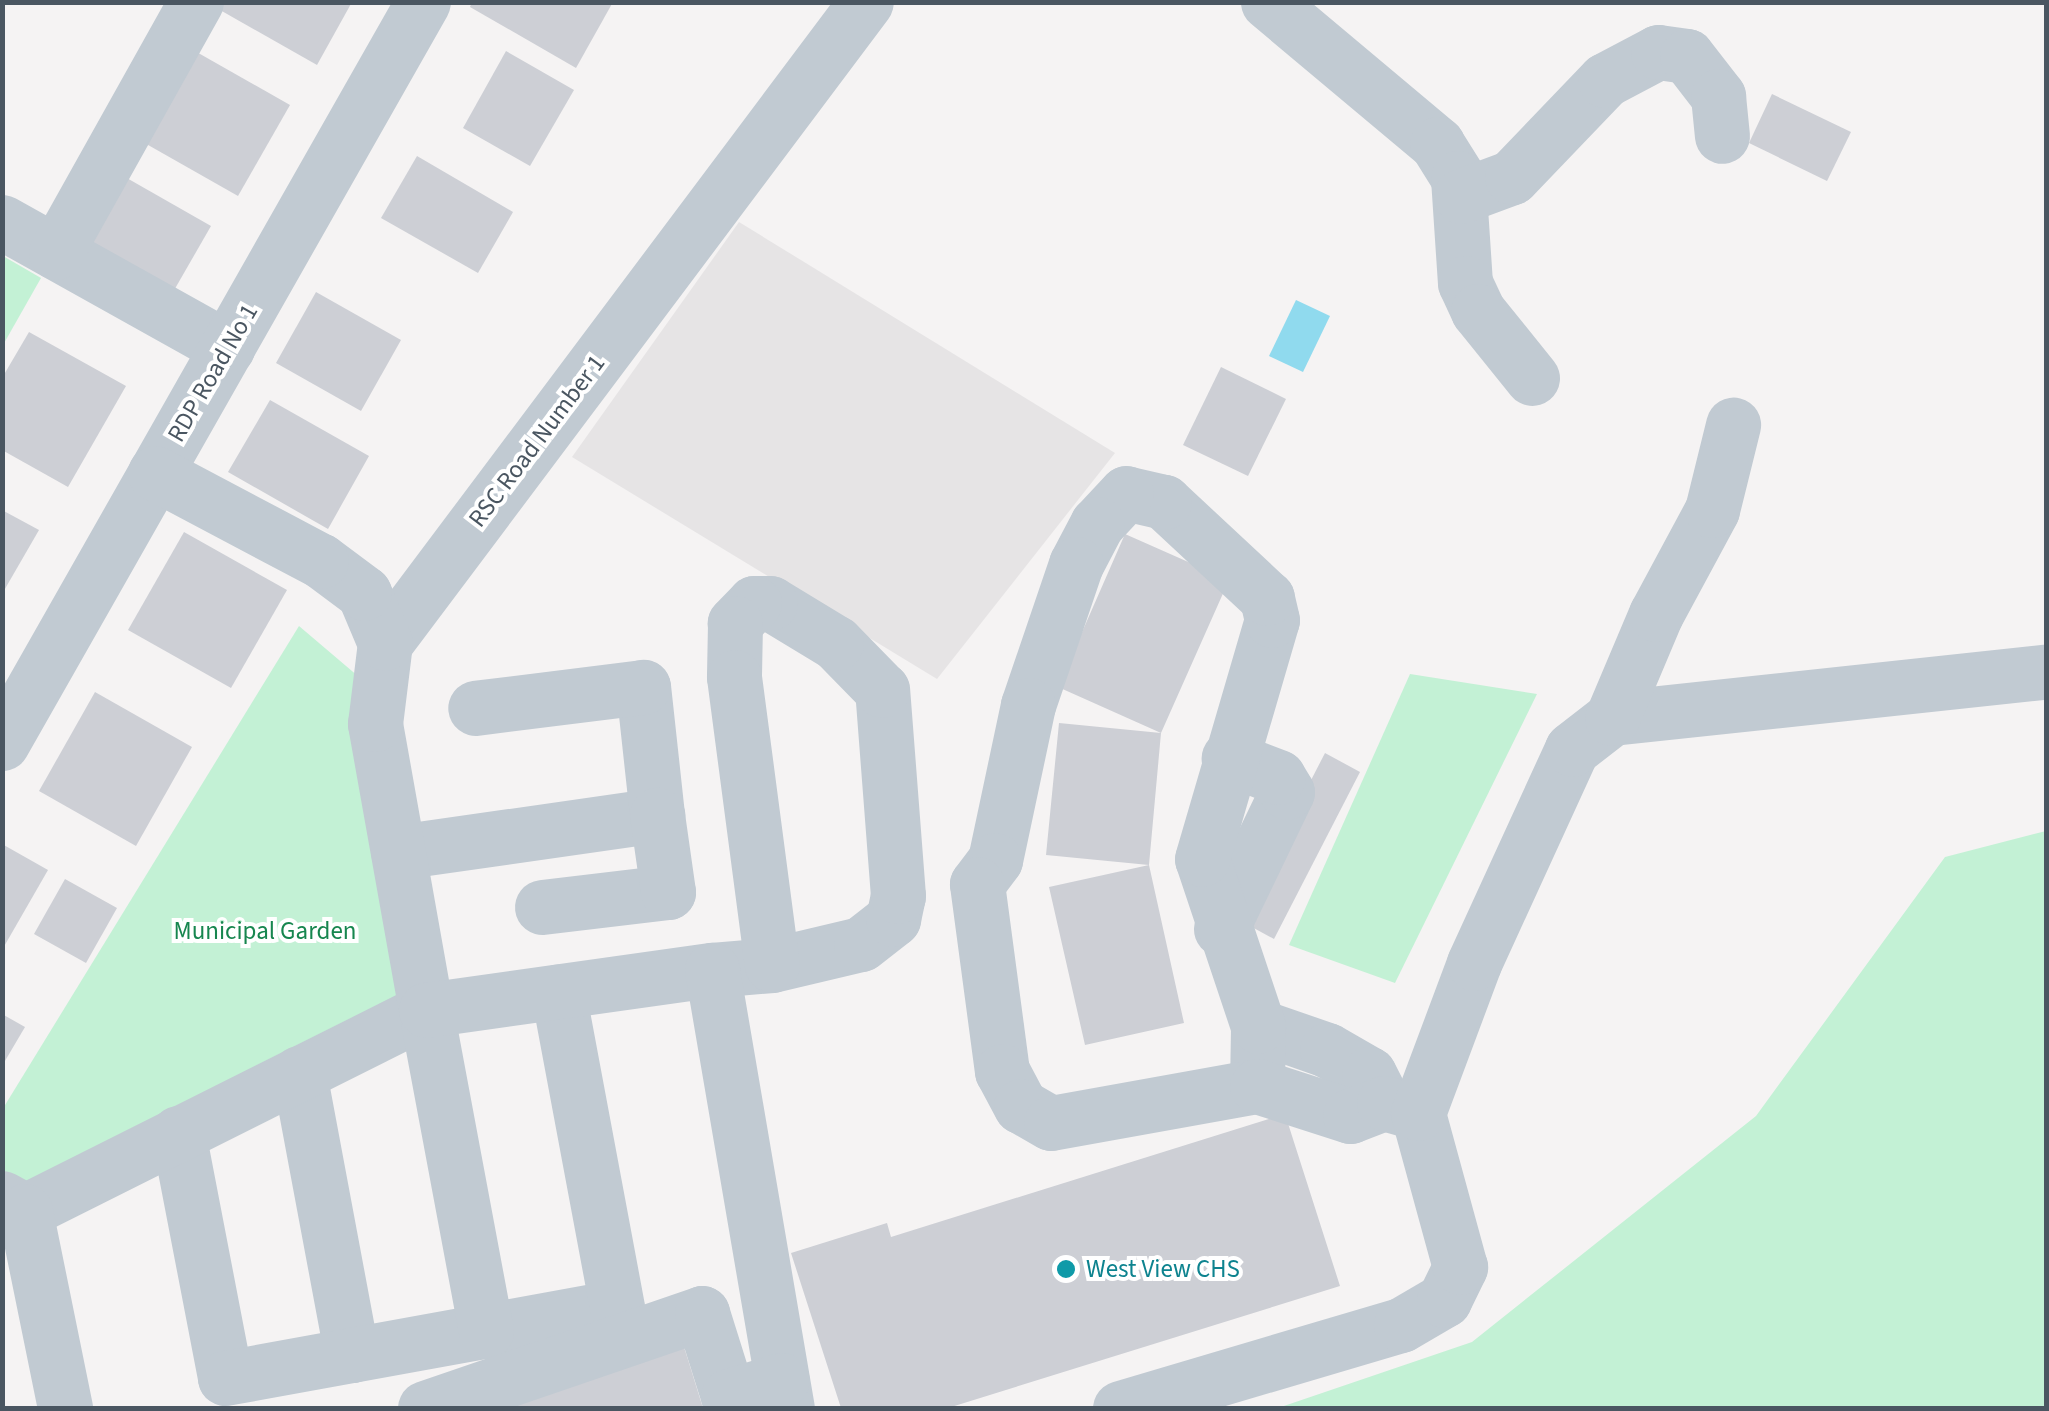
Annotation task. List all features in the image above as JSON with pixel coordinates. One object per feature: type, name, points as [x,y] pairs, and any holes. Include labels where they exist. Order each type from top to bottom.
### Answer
[{"type":"street","points":[[56,252],[196,2]]},
{"type":"street","name":"RDP Road No 1","points":[[2,743],[16,689],[156,473],[423,2]]},
{"type":"street","name":"RSC Road Number 1","points":[[385,644],[866,2]]},
{"type":"street","points":[[1268,2],[1437,144],[1458,178],[1464,283],[1478,311],[1532,378]]},
{"type":"street","points":[[1461,196],[1512,176],[1605,80],[1658,52],[1687,56],[1718,96],[1722,136]]},
{"type":"street","points":[[2,222],[227,348]]},
{"type":"street","points":[[1401,1108],[1474,963],[1572,749],[1612,718],[1656,614],[1712,510],[1734,425]]},
{"type":"street","points":[[156,473],[320,561],[364,593],[385,644],[375,724],[486,1330]]},
{"type":"street","points":[[1257,1086],[1258,1026],[1221,929],[1202,860],[1272,620],[1267,598],[1164,502],[1126,493],[1097,524],[1076,564],[1028,704],[995,860],[976,884],[1002,1071],[1021,1106],[1051,1123],[1257,1086],[1350,1116],[1401,1108]]},
{"type":"street","points":[[65,1408],[14,1204],[178,1132],[426,1010],[772,965],[880,933],[898,896],[882,690],[836,643],[770,603],[754,603],[735,623],[734,677],[772,965]]},
{"type":"street","points":[[1612,718],[2046,672]]},
{"type":"street","points":[[476,708],[643,687],[668,892],[542,906]]},
{"type":"street","points":[[398,852],[657,816]]},
{"type":"street","points":[[438,1406],[702,1314],[730,1402],[785,1394],[712,970]]},
{"type":"street","points":[[178,1132],[225,1378],[616,1307],[558,991]]},
{"type":"street","points":[[1120,1408],[1401,1325],[1444,1300],[1460,1267],[1401,1108],[1369,1074],[1326,1050],[1258,1026]]},
{"type":"street","points":[[299,1073],[352,1355]]},
{"type":"shaded area","points":[[739,222],[1115,453],[937,679],[572,457]]},
{"type":"green space","points":[[3,256],[41,278],[3,345]]},
{"type":"green space","name":"Municipal Garden","points":[[299,626],[359,677],[406,1005],[33,1189],[3,1170],[2,1110]]},
{"type":"green space","points":[[1410,674],[1537,694],[1395,983],[1289,945]]},
{"type":"green space","points":[[2046,831],[2046,1408],[1278,1408],[1472,1342],[1756,1116],[1945,857]]},
{"type":"water","points":[[1296,300],[1330,316],[1303,372],[1269,356]]},
{"type":"building","points":[[206,2],[352,2],[317,65]]},
{"type":"building","points":[[472,2],[613,2],[576,68],[470,7]]},
{"type":"building","points":[[186,46],[290,105],[238,196],[134,137]]},
{"type":"building","points":[[506,51],[574,90],[530,166],[463,128]]},
{"type":"building","points":[[1772,94],[1851,132],[1827,181],[1749,143]]},
{"type":"building","points":[[417,156],[513,212],[478,273],[381,218]]},
{"type":"building","points":[[111,169],[211,226],[165,306],[65,250]]},
{"type":"building","points":[[316,292],[401,340],[361,411],[276,363]]},
{"type":"building","points":[[29,332],[126,386],[68,487],[2,450],[2,378]]},
{"type":"building","points":[[1221,367],[1286,399],[1248,476],[1183,445]]},
{"type":"building","points":[[270,400],[369,456],[328,529],[228,472]]},
{"type":"building","points":[[2,510],[39,530],[2,594]]},
{"type":"building","points":[[184,532],[287,590],[231,688],[128,630]]},
{"type":"building","points":[[1125,534],[1229,580],[1161,733],[1058,687]]},
{"type":"building","points":[[95,692],[192,747],[136,846],[39,791]]},
{"type":"building","points":[[1059,723],[1161,733],[1149,865],[1046,855]]},
{"type":"building","points":[[1325,753],[1360,772],[1274,939],[1239,920]]},
{"type":"building","points":[[2,844],[48,870],[2,950]]},
{"type":"building","points":[[1149,865],[1184,1023],[1085,1045],[1049,887]]},
{"type":"building","points":[[65,879],[117,908],[86,963],[34,934]]},
{"type":"building","points":[[2,1014],[25,1027],[2,1066]]},
{"type":"building","name":"West View CHS","points":[[1285,1114],[1340,1286],[948,1408],[841,1408],[791,1253],[887,1223],[891,1237]]},
{"type":"building","points":[[684,1347],[703,1408],[489,1408]]},
{"type":"place","name":"West View CHS","points":[[1066,1269]]}]
